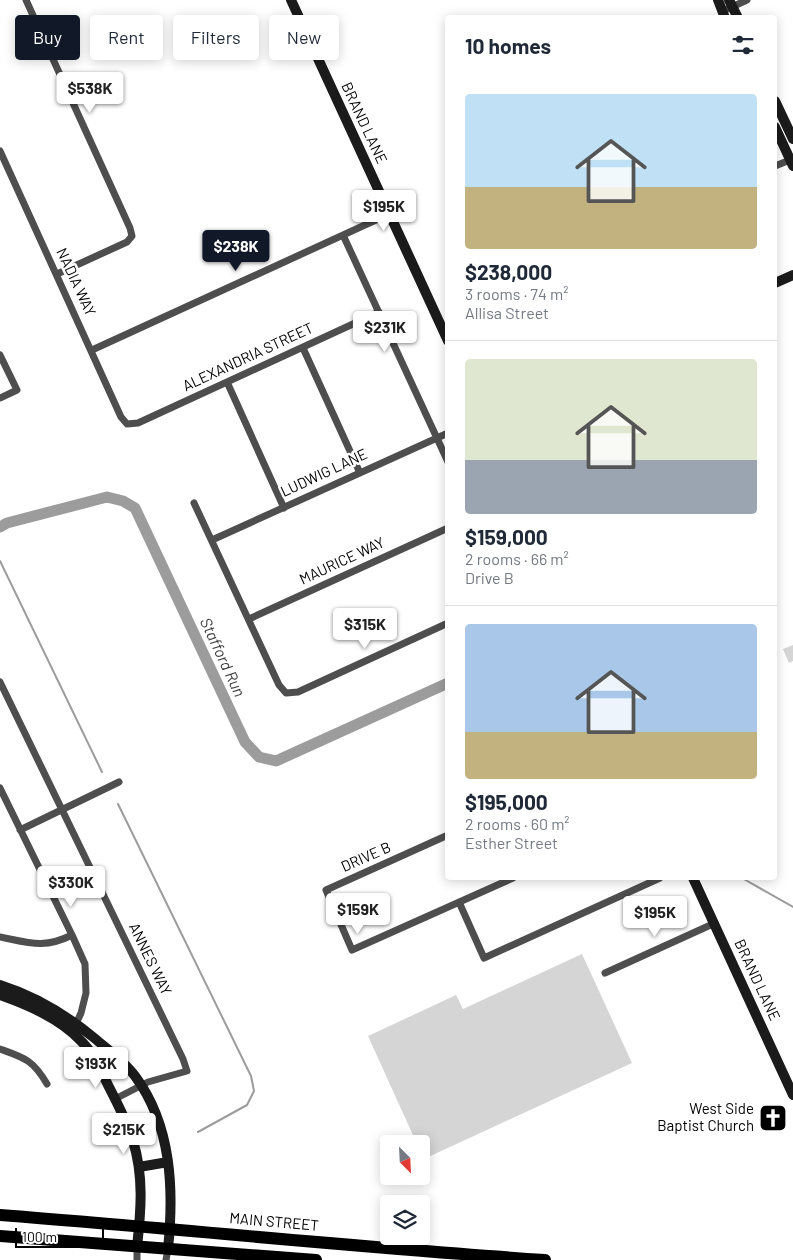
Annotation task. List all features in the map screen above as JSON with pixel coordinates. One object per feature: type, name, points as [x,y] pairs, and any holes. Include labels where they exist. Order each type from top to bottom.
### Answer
[{"type":"highway","name":"MAIN STREET","points":[[0,1215],[140,1225],[546,1260]]},
{"type":"highway","points":[[0,1236],[137,1247],[167,1254],[316,1260]]},
{"type":"street","points":[[26,0],[132,236],[127,242],[57,274]]},
{"type":"street","name":"BRAND LANE","points":[[291,0],[445,334]]},
{"type":"street","points":[[724,5],[747,0]]},
{"type":"street","points":[[724,5],[735,15]]},
{"type":"street","points":[[778,114],[793,139]]},
{"type":"street","points":[[777,132],[791,163],[777,166]]},
{"type":"street","name":"NADIA WAY","points":[[0,151],[121,417],[127,424]]},
{"type":"street","points":[[92,350],[389,214]]},
{"type":"street","points":[[343,234],[445,456]]},
{"type":"street","points":[[777,282],[793,274]]},
{"type":"street","name":"ALEXANDRIA STREET","points":[[127,424],[138,423],[379,312]]},
{"type":"street","points":[[302,348],[360,473]]},
{"type":"street","points":[[0,354],[17,390],[0,398]]},
{"type":"street","points":[[227,382],[284,508]]},
{"type":"street","name":"LUDWIG LANE","points":[[212,540],[445,434]]},
{"type":"street","points":[[194,503],[279,685],[286,693],[298,692],[445,624]]},
{"type":"street","name":"MAURICE WAY","points":[[248,619],[445,529]]},
{"type":"street","name":"ANNES WAY","points":[[0,682],[188,1071],[141,1085],[115,1099]]},
{"type":"street","points":[[20,830],[119,782]]},
{"type":"street","points":[[0,788],[85,964],[87,976],[84,1004],[74,1028]]},
{"type":"street","name":"DRIVE B","points":[[445,836],[326,890],[352,950],[508,880]]},
{"type":"street","points":[[459,902],[484,958],[650,880]]},
{"type":"street","name":"BRAND LANE","points":[[695,880],[793,1095]]},
{"type":"street","points":[[605,973],[714,923]]},
{"type":"street","points":[[0,937],[32,944],[44,944],[54,943],[72,935]]},
{"type":"street","points":[[0,985],[17,990],[43,1003],[127,1066],[141,1085],[159,1123],[168,1162],[172,1196],[167,1254]]},
{"type":"street","points":[[0,996],[74,1028],[78,1038],[91,1052],[134,1141],[142,1194],[137,1260]]},
{"type":"street","points":[[0,1049],[23,1057],[38,1068],[47,1084]]},
{"type":"street","points":[[139,1167],[168,1162]]},
{"type":"shaded area","points":[[793,645],[793,661],[789,663],[783,649]]},
{"type":"shaded area","points":[[582,954],[632,1063],[430,1156],[430,1135],[413,1135],[368,1036],[456,995],[463,1009]]},
{"type":"waterway","name":"Stafford Run","points":[[0,527],[7,523],[107,497],[123,501],[135,508],[245,742],[259,757],[276,761],[445,684]]},
{"type":"waterway","points":[[0,561],[102,772]]},
{"type":"waterway","points":[[118,804],[251,1076],[254,1091],[247,1105],[198,1132]]},
{"type":"waterway","name":"Stafford Run","points":[[746,880],[793,907]]},
{"type":"place","name":"West Side Baptist Church","points":[[773,1118]]}]
